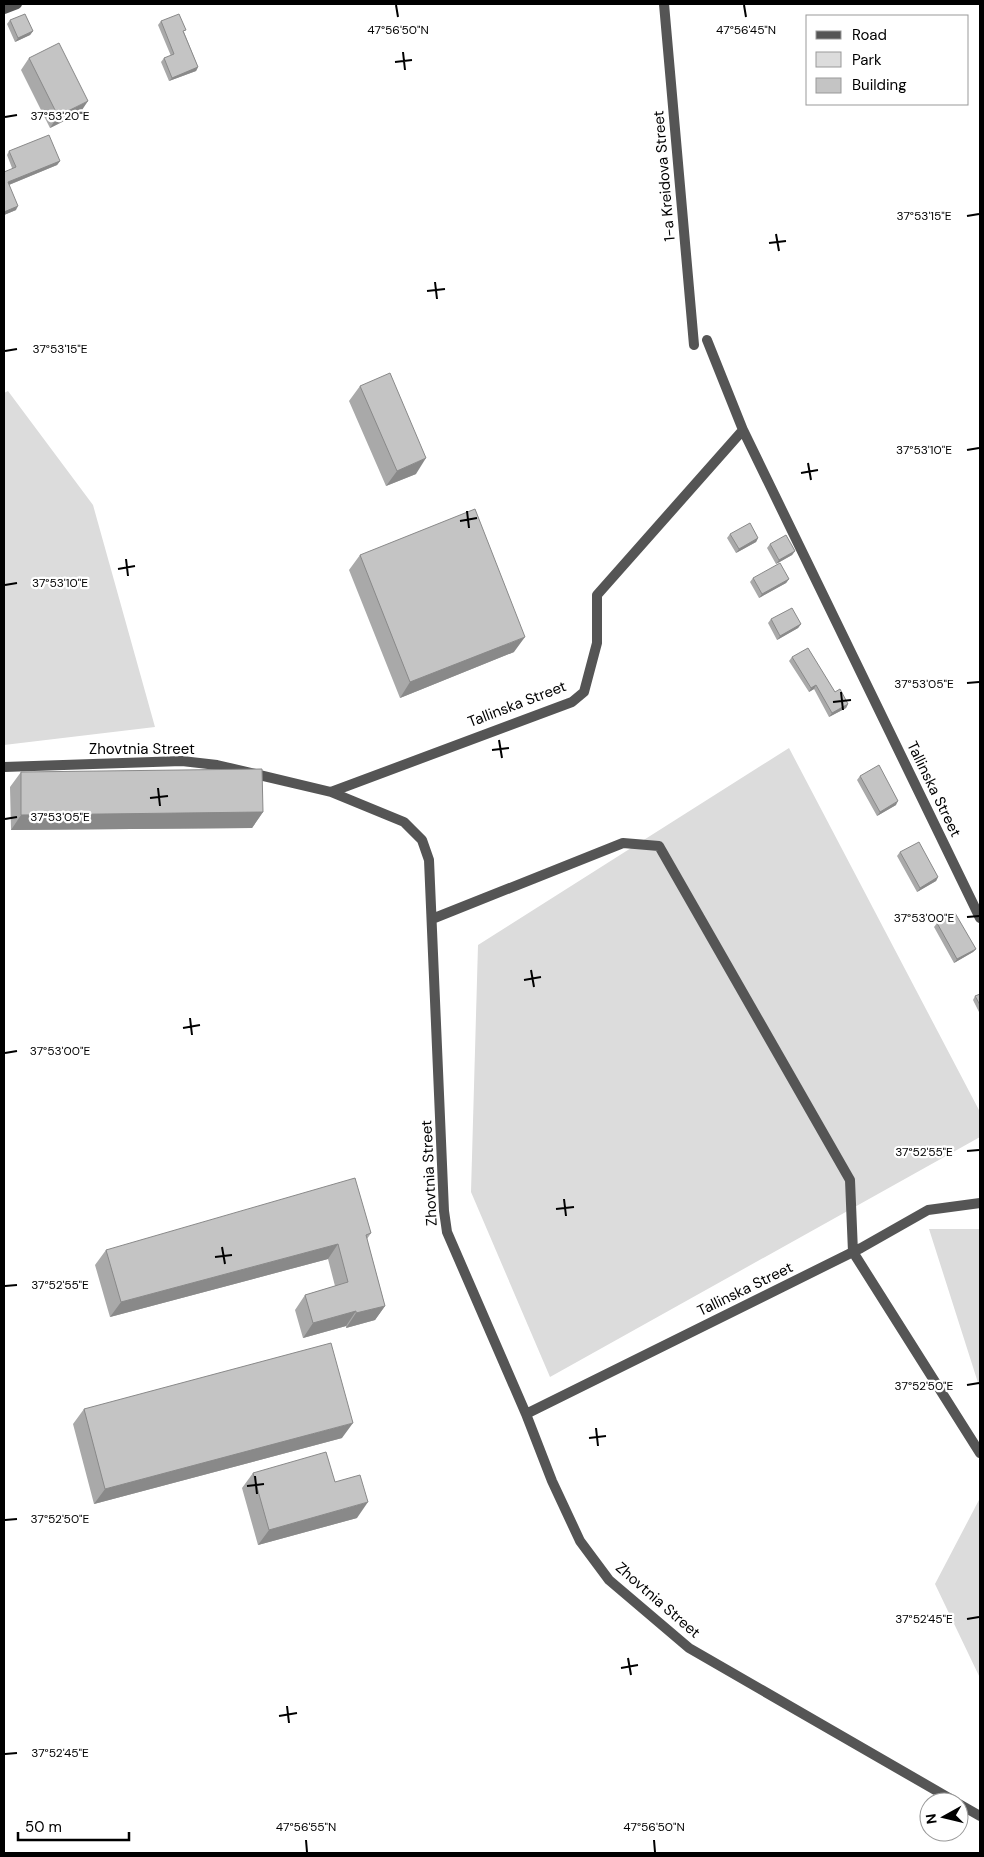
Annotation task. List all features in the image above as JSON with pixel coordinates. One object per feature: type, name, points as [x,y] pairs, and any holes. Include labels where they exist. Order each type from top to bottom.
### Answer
[{"type":"street","points":[[4,9],[16,4]]},
{"type":"street","name":"1-a Kreidova Street","points":[[664,4],[694,345]]},
{"type":"street","name":"Tallinska Street","points":[[707,340],[743,430],[980,918]]},
{"type":"street","name":"Tallinska Street","points":[[331,792],[572,702],[584,692],[598,643],[597,595],[743,430]]},
{"type":"street","name":"Zhovtnia Street","points":[[4,767],[182,761],[217,766],[331,792],[404,822],[422,840],[429,860],[444,1211],[447,1232],[526,1414],[552,1481],[580,1541],[609,1580],[689,1648],[939,1792]]},
{"type":"street","points":[[432,918],[623,843],[658,846],[850,1180],[852,1252],[980,1453]]},
{"type":"street","name":"Tallinska Street","points":[[526,1414],[852,1252],[928,1210],[980,1202]]},
{"type":"street","name":"Zhovtnia Street","points":[[969,1810],[980,1816]]},
{"type":"green space","points":[[8,391],[93,505],[155,727],[4,745],[4,393]]},
{"type":"green space","points":[[789,748],[980,1112],[980,1137],[550,1377],[471,1192],[478,945]]},
{"type":"green space","points":[[929,1229],[980,1229],[980,1389]]},
{"type":"green space","points":[[980,1498],[980,1678],[935,1584]]},
{"type":"building","points":[[25,14],[33,31],[18,38],[10,20]]},
{"type":"building","points":[[179,14],[186,30],[183,31],[198,67],[172,78],[164,58],[174,54],[161,21]]},
{"type":"building","points":[[59,43],[88,101],[58,116],[29,58]]},
{"type":"building","points":[[49,135],[60,161],[8,182],[18,206],[4,212],[4,172],[16,167],[9,151]]},
{"type":"building","points":[[390,373],[426,458],[397,471],[360,386]]},
{"type":"building","points":[[475,509],[525,637],[410,682],[360,555]]},
{"type":"building","points":[[750,523],[758,538],[739,549],[730,534]]},
{"type":"building","points":[[786,535],[795,551],[779,560],[770,544]]},
{"type":"building","points":[[780,563],[789,579],[762,594],[753,578]]},
{"type":"building","points":[[792,608],[801,624],[780,636],[771,619]]},
{"type":"building","points":[[808,648],[835,692],[840,689],[848,704],[832,713],[816,685],[811,688],[792,657]]},
{"type":"building","points":[[879,765],[898,801],[880,812],[860,776]]},
{"type":"building","points":[[262,769],[263,812],[21,815],[21,772]]},
{"type":"building","points":[[919,842],[938,877],[920,888],[900,852]]},
{"type":"building","points":[[955,913],[976,949],[957,959],[937,923]]},
{"type":"building","points":[[980,994],[980,1005],[975,996]]},
{"type":"building","points":[[355,1178],[371,1233],[366,1235],[385,1306],[356,1313],[356,1311],[313,1323],[305,1295],[348,1282],[338,1244],[121,1302],[106,1250]]},
{"type":"building","points":[[331,1343],[353,1423],[105,1489],[84,1409]]},
{"type":"building","points":[[326,1452],[335,1482],[360,1475],[368,1502],[269,1530],[253,1473]]}]
